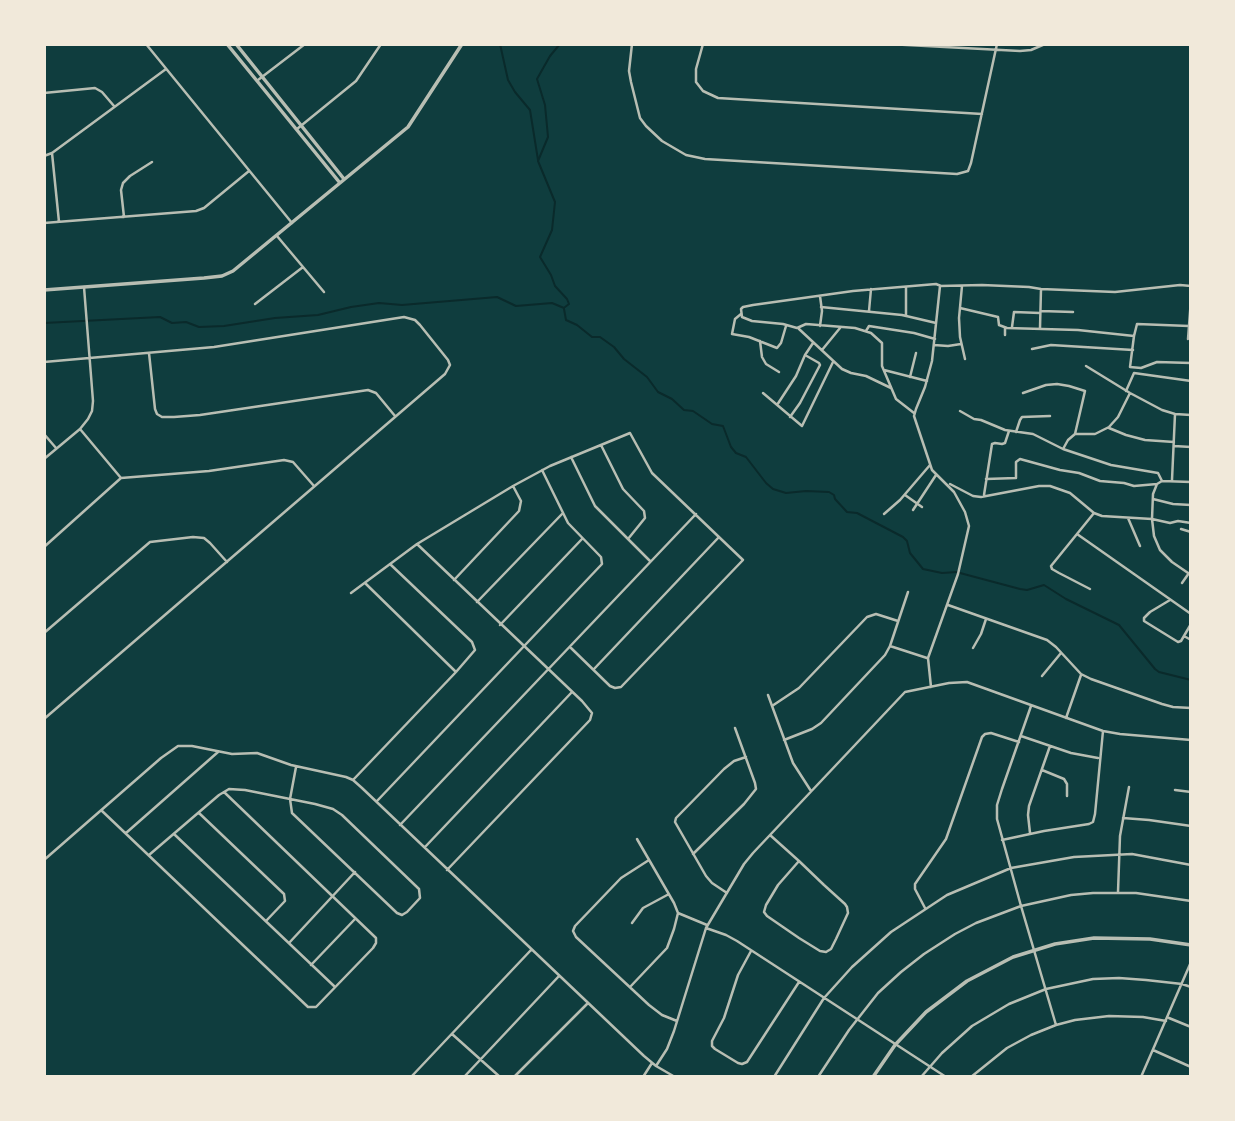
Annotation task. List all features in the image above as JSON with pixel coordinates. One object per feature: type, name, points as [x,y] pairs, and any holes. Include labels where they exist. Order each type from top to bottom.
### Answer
[{"type":"street","points":[[146,44],[292,223]]},
{"type":"street","points":[[227,44],[340,183]]},
{"type":"street","points":[[236,44],[344,179]]},
{"type":"street","points":[[257,82],[305,44]]},
{"type":"street","points":[[297,130],[356,81],[381,44]]},
{"type":"street","points":[[44,290],[222,276],[242,265],[410,125],[462,44]]},
{"type":"street","points":[[632,44],[629,71],[640,118],[662,141],[686,155],[700,159],[957,174],[968,171],[971,163],[997,44]]},
{"type":"street","points":[[703,44],[696,69],[696,82],[703,91],[718,98],[982,114]]},
{"type":"street","points":[[888,44],[1026,50],[1045,44]]},
{"type":"street","points":[[44,156],[52,153],[166,69]]},
{"type":"street","points":[[44,93],[95,88],[114,106]]},
{"type":"street","points":[[52,153],[59,222]]},
{"type":"street","points":[[124,217],[121,190],[123,183],[152,162]]},
{"type":"street","points":[[44,223],[200,210],[249,171]]},
{"type":"street","points":[[277,236],[324,292]]},
{"type":"street","points":[[256,304],[303,267]]},
{"type":"street","points":[[786,325],[779,348],[733,334],[735,319],[744,306],[871,289],[936,284],[1115,292],[1191,286]]},
{"type":"street","points":[[906,286],[906,316]]},
{"type":"street","points":[[941,286],[927,381],[914,413],[930,465],[936,475],[973,496],[1050,486],[1070,493],[1094,513],[1102,516],[1191,523]]},
{"type":"street","points":[[962,286],[960,334],[965,359]]},
{"type":"street","points":[[44,459],[79,429],[88,419],[93,406],[84,287]]},
{"type":"street","points":[[869,312],[871,289]]},
{"type":"street","points":[[1040,329],[1041,289]]},
{"type":"street","points":[[820,296],[820,326]]},
{"type":"street","points":[[1188,339],[1191,299]]},
{"type":"street","points":[[821,307],[906,316],[936,323]]},
{"type":"street","points":[[960,308],[998,317],[999,325],[1005,328],[1078,330],[1134,336]]},
{"type":"street","points":[[1012,328],[1014,312],[1073,312]]},
{"type":"street","points":[[741,314],[743,318],[752,321],[798,328],[833,362],[848,372],[868,377],[891,388]]},
{"type":"street","points":[[44,362],[214,347],[404,317],[415,320],[450,365],[448,371],[44,719]]},
{"type":"street","points":[[798,328],[804,324],[866,331],[876,336],[882,344],[881,361],[897,401],[914,413]]},
{"type":"street","points":[[1189,326],[1138,324],[1130,367],[1141,368],[1157,362],[1191,363]]},
{"type":"street","points":[[866,331],[869,326],[935,339]]},
{"type":"street","points":[[822,351],[840,328]]},
{"type":"street","points":[[1005,328],[1005,335]]},
{"type":"street","points":[[760,341],[762,357],[766,364],[779,372]]},
{"type":"street","points":[[777,405],[796,376],[813,342]]},
{"type":"street","points":[[934,345],[961,344]]},
{"type":"street","points":[[1032,349],[1051,345],[1133,350]]},
{"type":"street","points":[[149,353],[155,409],[162,417],[200,415],[368,390],[376,393],[395,416]]},
{"type":"street","points":[[910,377],[916,353]]},
{"type":"street","points":[[790,417],[820,365],[805,355]]},
{"type":"street","points":[[763,393],[802,426],[833,362]]},
{"type":"street","points":[[1086,366],[1162,410],[1191,415]]},
{"type":"street","points":[[884,370],[927,381]]},
{"type":"street","points":[[1075,434],[1095,434],[1109,428],[1118,417],[1135,373],[1191,381]]},
{"type":"street","points":[[1023,393],[1051,384],[1085,391],[1075,434],[1063,449]]},
{"type":"street","points":[[960,411],[974,419],[1009,431],[1033,434],[1063,449],[1117,467],[1158,473],[1162,481]]},
{"type":"street","points":[[1172,481],[1175,414]]},
{"type":"street","points":[[1016,432],[1022,417],[1050,416]]},
{"type":"street","points":[[1109,428],[1145,440],[1191,447]]},
{"type":"street","points":[[79,429],[121,478]]},
{"type":"street","points":[[984,496],[992,444],[1005,443],[1009,431]]},
{"type":"street","points":[[351,593],[417,544],[513,486],[570,457],[628,433],[632,434],[652,473],[743,558],[621,687],[613,688],[570,647]]},
{"type":"street","points":[[44,434],[56,448]]},
{"type":"street","points":[[601,445],[623,489],[644,511],[645,519],[628,539]]},
{"type":"street","points":[[570,457],[595,506],[651,562]]},
{"type":"street","points":[[986,479],[1016,478],[1016,462],[1020,459],[1079,473],[1100,481],[1133,486],[1157,484],[1162,481],[1191,482]]},
{"type":"street","points":[[44,547],[121,478],[209,471],[284,460],[293,462],[314,486]]},
{"type":"street","points":[[884,514],[930,465]]},
{"type":"street","points":[[376,802],[602,564],[601,557],[570,527],[542,470]]},
{"type":"street","points":[[913,510],[936,475]]},
{"type":"street","points":[[931,687],[928,658],[958,575],[970,526],[947,483]]},
{"type":"street","points":[[1157,484],[1153,499],[1154,536],[1160,550],[1190,574],[1182,583]]},
{"type":"street","points":[[454,580],[519,512],[521,502],[513,486]]},
{"type":"street","points":[[905,494],[922,507]]},
{"type":"street","points":[[1153,499],[1191,505]]},
{"type":"street","points":[[1090,589],[1051,567],[1094,513]]},
{"type":"street","points":[[477,602],[563,514]]},
{"type":"street","points":[[400,825],[696,514]]},
{"type":"street","points":[[1128,518],[1140,546]]},
{"type":"street","points":[[1181,529],[1191,532]]},
{"type":"street","points":[[1077,534],[1191,614]]},
{"type":"street","points":[[594,669],[719,537]]},
{"type":"street","points":[[44,633],[150,542],[204,538],[227,562]]},
{"type":"street","points":[[500,625],[582,539]]},
{"type":"street","points":[[417,544],[592,711],[590,720],[447,870]]},
{"type":"street","points":[[353,780],[474,653],[474,644],[390,564]]},
{"type":"street","points":[[365,583],[456,672]]},
{"type":"street","points":[[784,740],[821,723],[885,655],[908,592]]},
{"type":"street","points":[[1171,600],[1143,620],[1177,642],[1180,642],[1191,624]]},
{"type":"street","points":[[947,604],[1042,637],[1052,643],[1082,674],[1097,682],[1162,705],[1191,708]]},
{"type":"street","points":[[772,706],[799,688],[867,617],[879,614],[898,621]]},
{"type":"street","points":[[973,648],[986,618]]},
{"type":"street","points":[[1184,636],[1191,640]]},
{"type":"street","points":[[890,646],[928,658]]},
{"type":"street","points":[[1042,676],[1061,653]]},
{"type":"street","points":[[1066,718],[1082,674]]},
{"type":"street","points":[[643,1077],[667,1049],[707,927],[748,859],[902,694],[967,682],[1103,731],[1191,740]]},
{"type":"street","points":[[424,848],[572,692]]},
{"type":"street","points":[[768,695],[798,772],[811,791]]},
{"type":"street","points":[[1031,706],[998,805],[997,818],[1056,1025]]},
{"type":"street","points":[[693,854],[754,793],[755,783],[735,728]]},
{"type":"street","points":[[1002,840],[1093,822],[1103,731]]},
{"type":"street","points":[[925,908],[915,884],[946,839],[982,737],[990,733],[1019,742]]},
{"type":"street","points":[[1021,736],[1079,755],[1099,758]]},
{"type":"street","points":[[44,860],[175,747],[187,745],[234,754],[257,753],[296,767],[353,780],[654,1064],[675,1077]]},
{"type":"street","points":[[1030,834],[1028,811],[1050,746]]},
{"type":"street","points":[[126,833],[219,752]]},
{"type":"street","points":[[727,893],[715,886],[706,876],[676,825],[676,818],[724,769],[734,761],[746,757]]},
{"type":"street","points":[[149,855],[224,792],[238,789],[290,799],[328,807],[338,812],[419,889],[419,899],[407,912],[399,914],[294,815],[290,799],[296,767]]},
{"type":"street","points":[[1041,769],[1064,779],[1067,796]]},
{"type":"street","points":[[1118,892],[1120,836],[1129,787]]},
{"type":"street","points":[[1175,790],[1191,792]]},
{"type":"street","points":[[101,810],[308,1007],[317,1006],[376,943],[375,936],[224,792]]},
{"type":"street","points":[[199,813],[284,894],[285,901],[266,921]]},
{"type":"street","points":[[1123,818],[1191,827]]},
{"type":"street","points":[[174,834],[335,987]]},
{"type":"street","points":[[770,835],[799,861],[848,909],[836,939],[826,952],[799,938],[764,912],[778,885],[799,861]]},
{"type":"street","points":[[630,988],[667,948],[673,936],[678,913],[637,839]]},
{"type":"street","points":[[774,1077],[824,998],[866,953],[925,908],[964,886],[1011,868],[1074,856],[1140,855],[1191,865]]},
{"type":"street","points":[[649,860],[621,878],[573,930],[576,937],[630,988],[659,1013],[677,1021]]},
{"type":"street","points":[[289,943],[355,872]]},
{"type":"street","points":[[818,1077],[878,993],[937,944],[976,923],[1021,906],[1071,895],[1118,892],[1191,901]]},
{"type":"street","points":[[632,923],[643,908],[669,894]]},
{"type":"street","points":[[678,913],[726,935],[946,1077]]},
{"type":"street","points":[[312,965],[356,918]]},
{"type":"street","points":[[873,1077],[895,1045],[926,1012],[955,989],[1001,962],[1069,941],[1150,939],[1191,945]]},
{"type":"street","points":[[411,1077],[531,950]]},
{"type":"street","points":[[751,951],[738,975],[724,1018],[712,1041],[715,1049],[738,1063],[747,1062],[799,982]]},
{"type":"street","points":[[1141,1077],[1191,962]]},
{"type":"street","points":[[464,1077],[559,976]]},
{"type":"street","points":[[921,1077],[951,1044],[982,1019],[1009,1004],[1046,989],[1105,978],[1131,978],[1191,987]]},
{"type":"street","points":[[514,1077],[588,1003]]},
{"type":"street","points":[[971,1077],[1007,1048],[1056,1025],[1109,1016],[1167,1019],[1191,1027]]},
{"type":"street","points":[[452,1034],[500,1077]]},
{"type":"street","points":[[1153,1050],[1191,1067]]},
{"type":"waterway","points":[[500,44],[508,80],[530,110],[538,160]]},
{"type":"waterway","points":[[560,44],[537,79],[545,105],[548,137],[538,161],[555,202],[552,230],[540,257],[555,286],[567,299],[569,304],[565,307]]},
{"type":"waterway","points":[[44,323],[160,317],[172,323],[186,322],[199,327],[224,326],[318,315],[379,303],[402,305],[497,297],[516,306],[552,303],[564,308]]},
{"type":"waterway","points":[[564,309],[566,320],[614,347],[624,359],[647,377],[658,392],[672,399],[684,410],[693,411],[712,424],[723,426],[731,447],[736,453],[746,457],[773,489],[786,493],[829,492],[847,512],[857,513],[903,537],[910,553],[923,569],[942,573],[957,572]]},
{"type":"waterway","points":[[960,573],[1020,589],[1027,590],[1044,585],[1119,625],[1159,672],[1191,680]]}]
